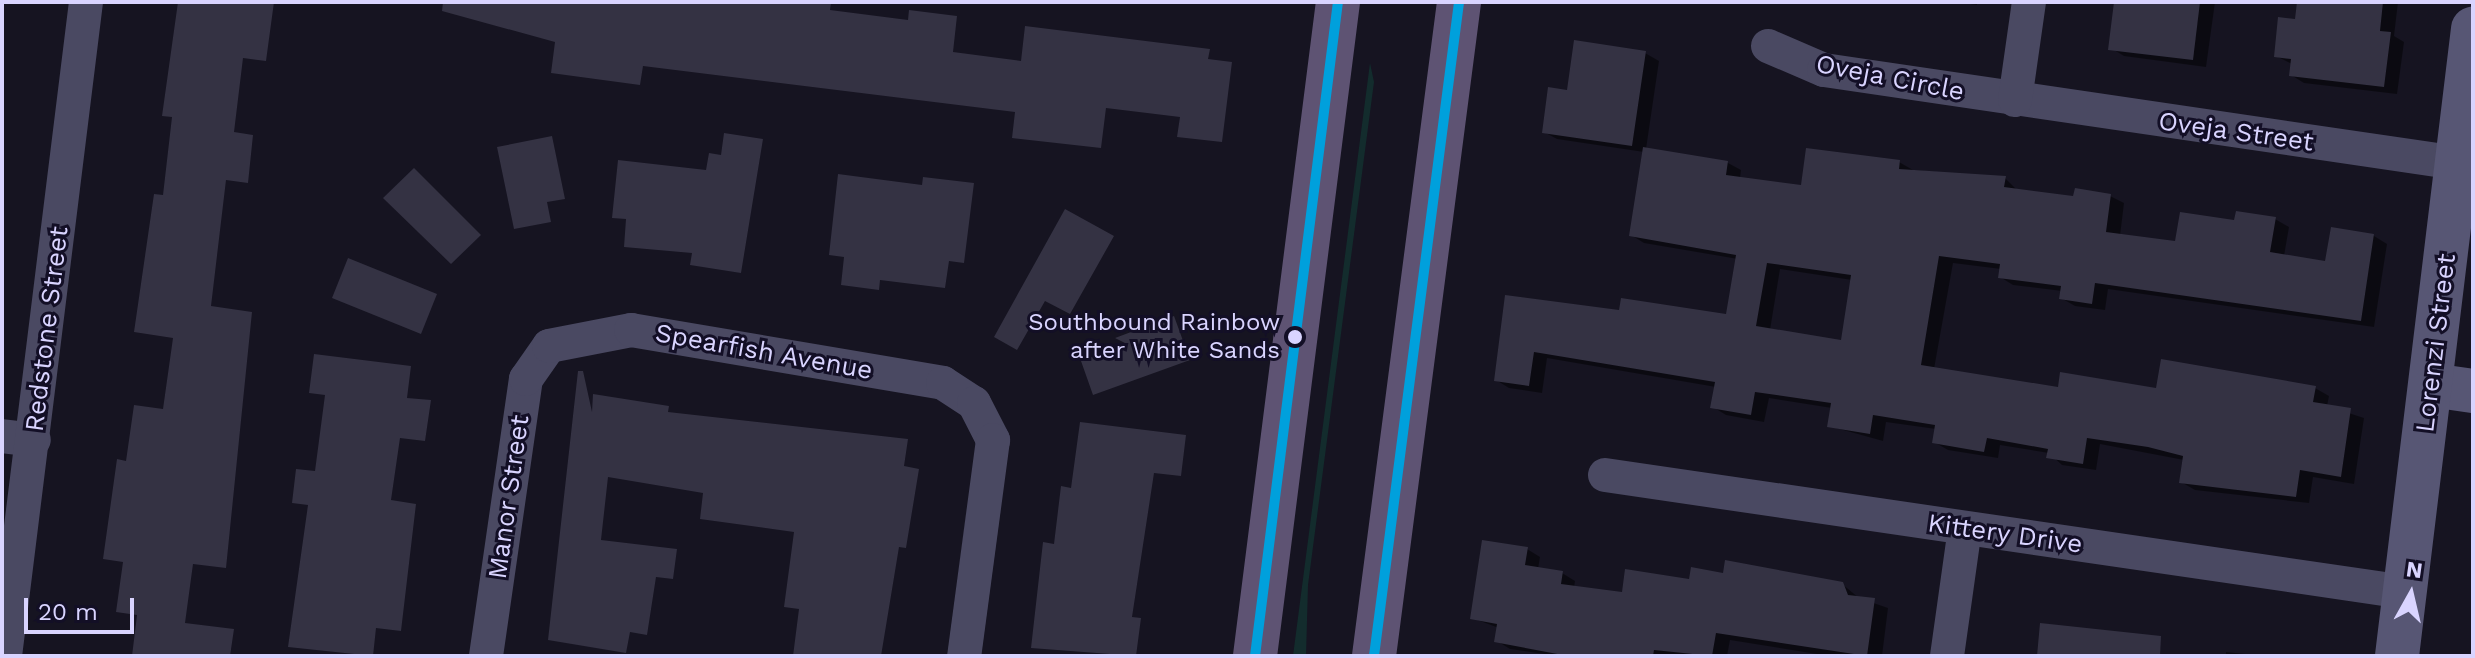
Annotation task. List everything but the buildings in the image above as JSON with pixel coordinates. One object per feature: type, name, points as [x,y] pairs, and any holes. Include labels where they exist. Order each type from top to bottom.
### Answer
[{"type":"main road","points":[[1255,656],[1338,2]]},
{"type":"main road","points":[[1374,656],[1459,2]]},
{"type":"street","name":"Redstone Street","points":[[5,656],[18,438],[86,2]]},
{"type":"street","points":[[2015,100],[2029,2]]},
{"type":"street","name":"Lorenzi Street","points":[[2397,656],[2405,592],[2452,388],[2458,163],[2473,29]]},
{"type":"street","name":"Oveja Circle","points":[[1768,46],[1824,70],[2015,100]]},
{"type":"street","name":"Oveja Street","points":[[2015,100],[2458,163]]},
{"type":"street","name":"Spearfish Avenue","points":[[549,346],[631,330],[943,383],[974,403],[993,440],[964,656]]},
{"type":"street","name":"Manor Street","points":[[486,656],[526,379],[549,346]]},
{"type":"street","name":"Kittery Drive","points":[[1605,475],[2405,592]]},
{"type":"street","points":[[1947,656],[1965,528]]},
{"type":"green space","points":[[1370,63],[1374,82],[1308,585],[1306,656],[1293,656]]},
{"type":"transit line","points":[[1255,656],[1338,2]]},
{"type":"transit line","points":[[1374,656],[1459,2]]},
{"type":"place","name":"Southbound Rainbow after White Sands","points":[[1295,337]]}]
